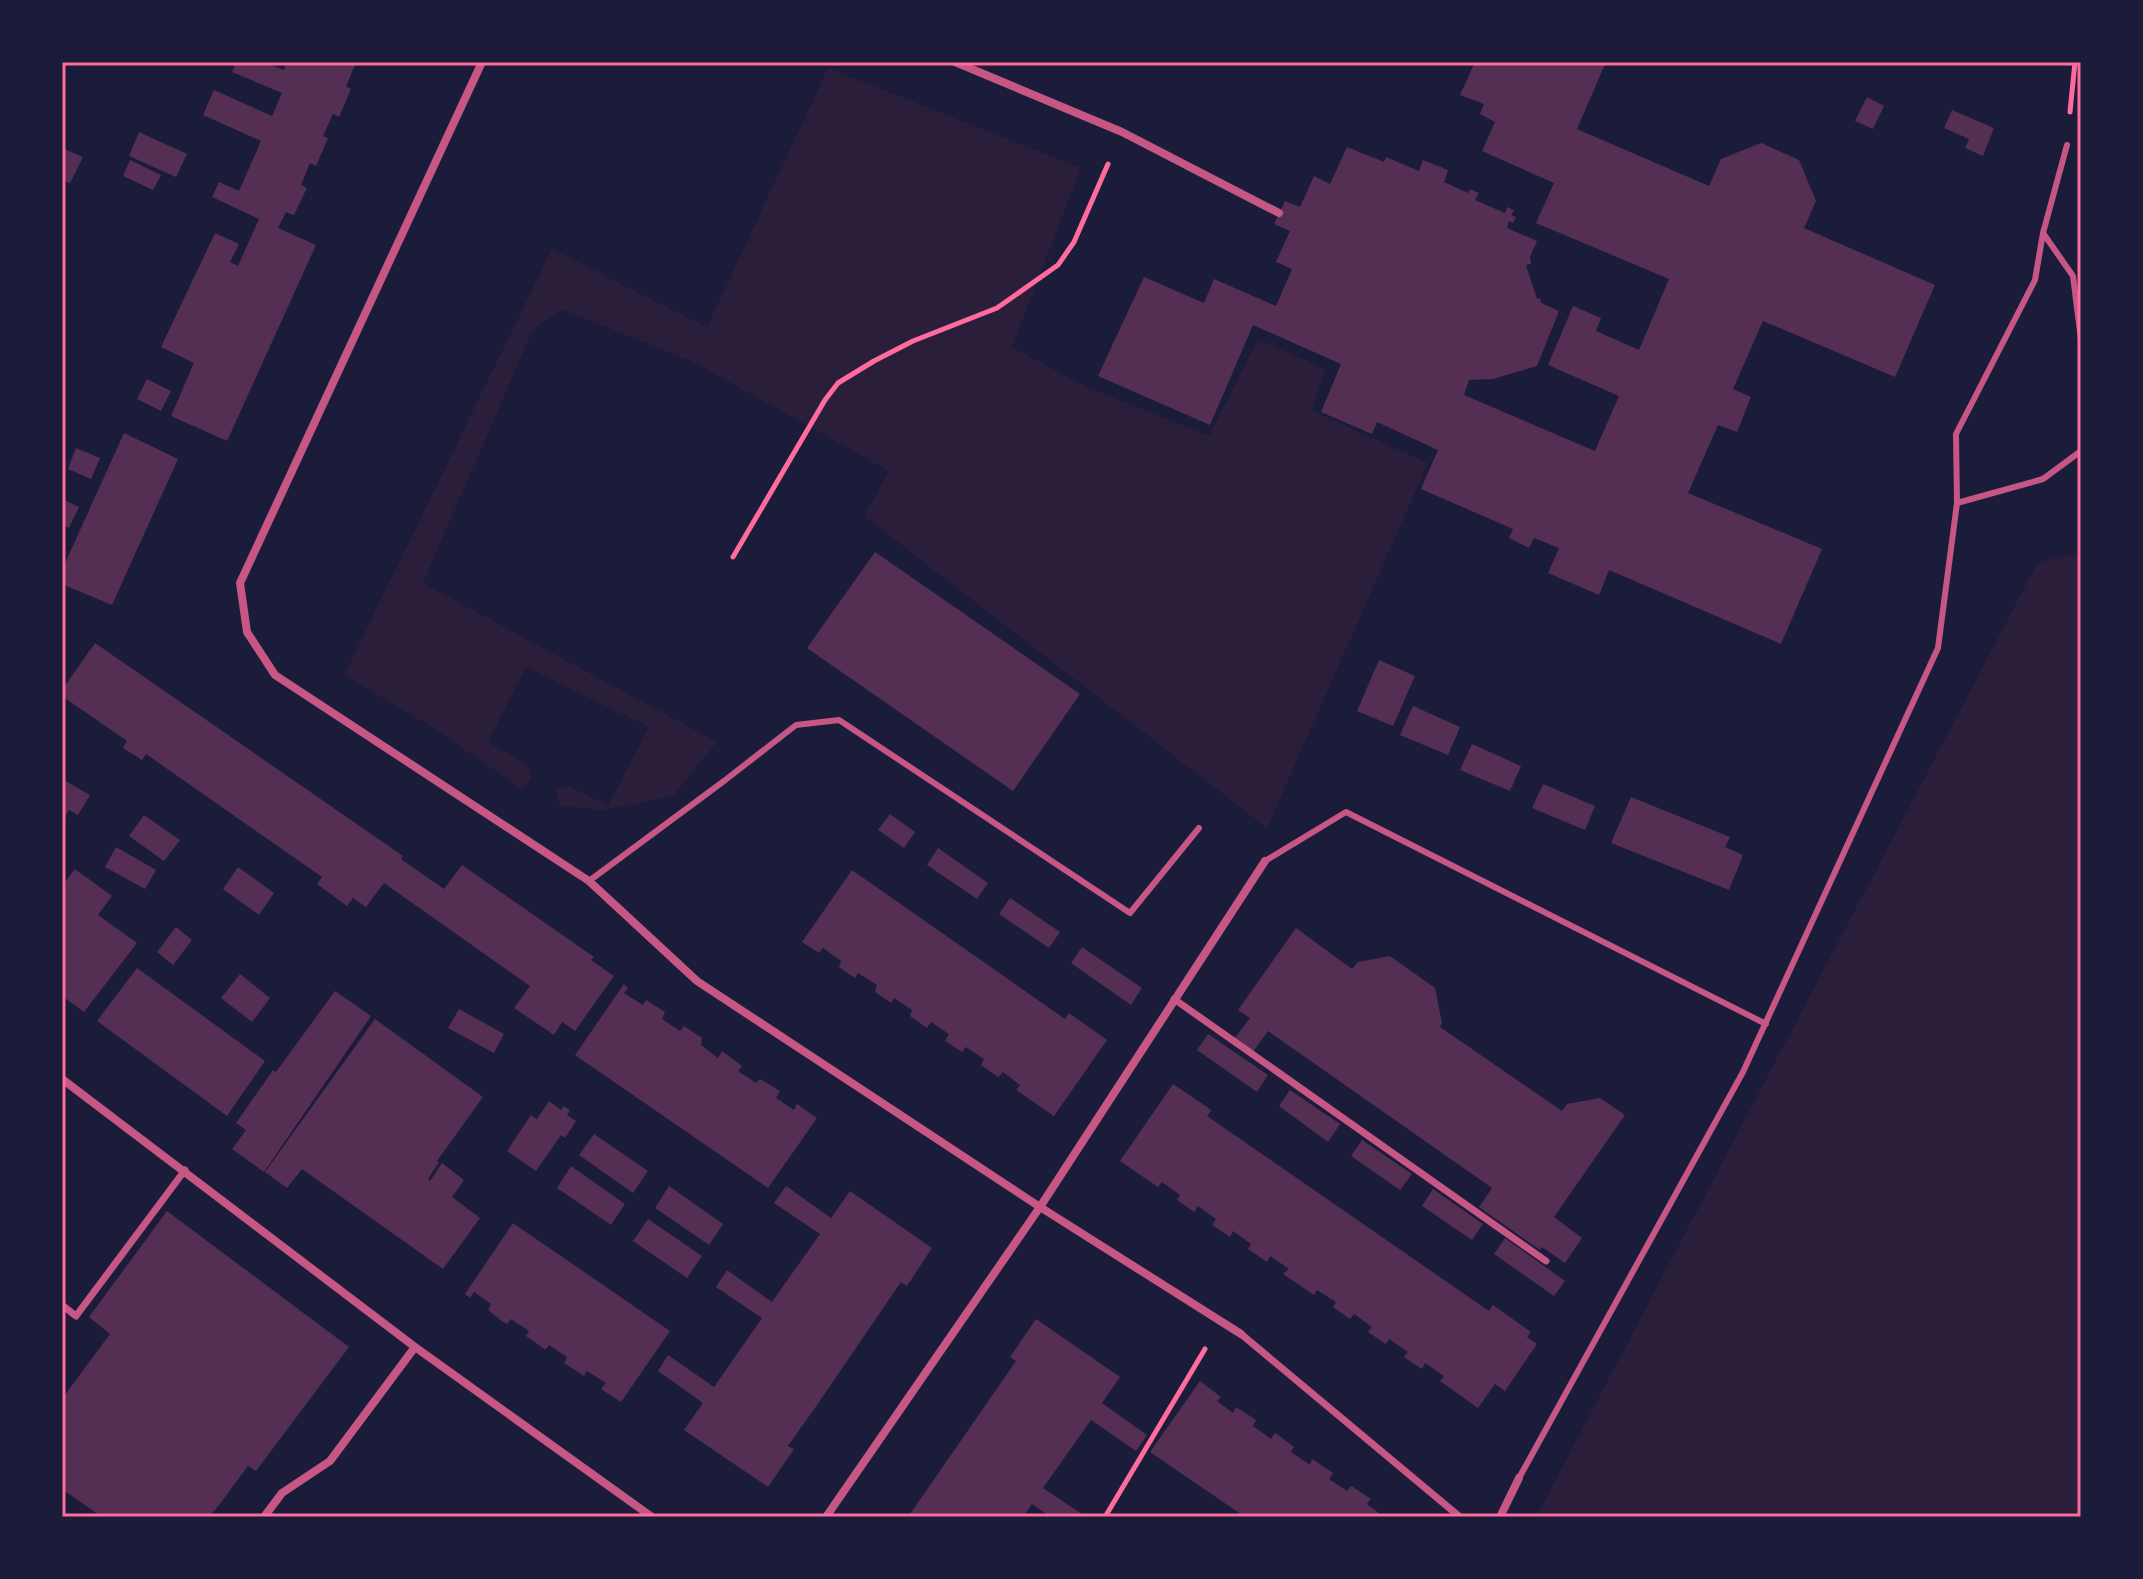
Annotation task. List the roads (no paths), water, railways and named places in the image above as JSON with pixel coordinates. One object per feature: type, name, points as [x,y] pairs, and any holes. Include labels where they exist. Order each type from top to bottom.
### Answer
[{"type":"street","points":[[482,62],[240,583],[247,632],[275,675],[589,881],[697,981],[1040,1207],[1241,1334],[1460,1517]]},
{"type":"street","points":[[955,62],[1122,132],[1279,213]]},
{"type":"street","points":[[826,1517],[1040,1207],[1265,861]]},
{"type":"street","points":[[1174,999],[1546,1261]]},
{"type":"street","points":[[62,1079],[415,1347],[652,1517]]},
{"type":"street","points":[[62,1305],[76,1316],[185,1170]]},
{"type":"street","points":[[264,1517],[282,1493],[330,1461],[415,1347]]},
{"type":"street","points":[[1500,1517],[1519,1478]]},
{"type":"lane","points":[[1519,1478],[1743,1072],[1938,648],[1957,503],[1956,434],[2035,280],[2043,233],[2067,145]]},
{"type":"lane","points":[[2043,233],[2073,276],[2081,340]]},
{"type":"lane","points":[[1957,503],[2043,479],[2081,451]]},
{"type":"lane","points":[[589,881],[796,725],[839,720],[1130,913],[1199,828]]},
{"type":"lane","points":[[1265,861],[1346,812],[1766,1024]]}]
